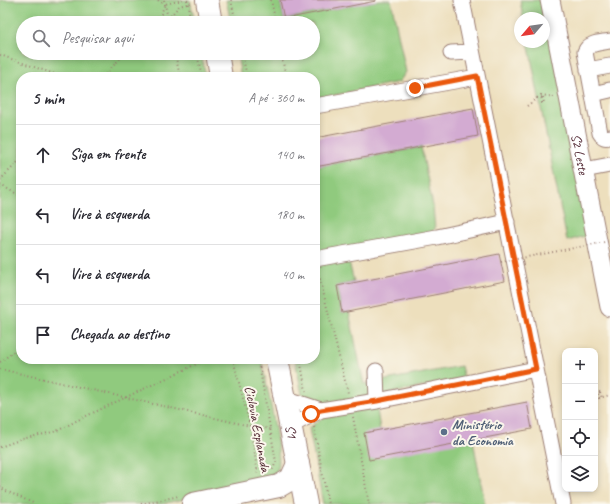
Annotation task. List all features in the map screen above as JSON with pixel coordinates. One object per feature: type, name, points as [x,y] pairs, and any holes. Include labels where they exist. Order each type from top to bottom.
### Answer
[{"type":"highway","points":[[197,2],[206,16]]},
{"type":"highway","points":[[217,60],[220,72]]},
{"type":"highway","name":"S1","points":[[278,364],[285,398],[281,427],[298,464],[306,504]]},
{"type":"highway","points":[[256,497],[291,479],[298,464]]},
{"type":"highway","points":[[193,504],[256,497],[284,498],[298,504]]},
{"type":"main road","name":"S2 Leste","points":[[550,0],[610,307]]},
{"type":"street","points":[[462,0],[563,504]]},
{"type":"street","points":[[610,41],[591,45],[587,47],[585,52],[593,94],[603,115],[600,134],[602,137],[610,137]]},
{"type":"street","points":[[451,53],[472,52]]},
{"type":"street","points":[[588,70],[610,66]]},
{"type":"street","points":[[320,105],[477,76]]},
{"type":"street","points":[[593,94],[610,90]]},
{"type":"street","points":[[584,170],[610,165]]},
{"type":"street","points":[[320,257],[438,237],[507,222]]},
{"type":"street","points":[[281,427],[314,410],[377,401],[536,369]]},
{"type":"street","points":[[376,371],[377,401]]},
{"type":"street","points":[[285,398],[314,410]]},
{"type":"path","points":[[158,0],[165,4],[183,0]]},
{"type":"path","points":[[164,0],[168,16]]},
{"type":"path","points":[[187,0],[197,2]]},
{"type":"path","points":[[231,0],[234,16]]},
{"type":"path","points":[[271,0],[274,16]]},
{"type":"path","points":[[170,16],[179,6],[197,2]]},
{"type":"path","points":[[193,16],[197,2]]},
{"type":"path","points":[[159,16],[165,4]]},
{"type":"path","points":[[0,55],[49,72]]},
{"type":"path","points":[[108,72],[119,60]]},
{"type":"path","points":[[176,60],[179,72]]},
{"type":"path","points":[[198,60],[201,72]]},
{"type":"path","points":[[243,60],[246,72]]},
{"type":"path","points":[[282,60],[285,72]]},
{"type":"path","points":[[526,106],[542,96]]},
{"type":"path","points":[[0,180],[16,164]]},
{"type":"path","points":[[0,185],[16,193]]},
{"type":"path","points":[[501,262],[610,241]]},
{"type":"path","points":[[320,278],[351,405],[369,504]]},
{"type":"path","points":[[0,362],[16,350]]},
{"type":"path","points":[[0,447],[22,439],[57,431],[196,364]]},
{"type":"path","name":"Ciclovia Esplanada","points":[[234,364],[250,426],[256,497]]},
{"type":"path","points":[[260,364],[281,427],[276,462],[271,472]]},
{"type":"path","points":[[301,364],[314,410],[328,504]]},
{"type":"path","points":[[0,369],[250,426],[281,427]]},
{"type":"path","points":[[0,486],[4,490],[35,504]]},
{"type":"green space","points":[[0,0],[190,0],[193,16],[16,16],[16,60],[202,60],[205,72],[16,72],[16,364],[262,364],[273,416],[278,449],[278,468],[275,473],[262,483],[161,504],[0,504]]},
{"type":"green space","points":[[226,0],[280,0],[283,16],[229,16]]},
{"type":"green space","points":[[379,0],[391,0],[406,72],[399,82],[320,98],[320,72],[240,72],[238,60],[320,60],[320,16],[299,16]]},
{"type":"green space","points":[[520,0],[548,0],[589,235],[567,241],[529,48],[550,48],[550,12],[522,12]]},
{"type":"green space","points":[[421,147],[433,206],[435,229],[429,235],[320,254],[320,166]]},
{"type":"green space","points":[[348,258],[354,282],[337,286],[342,313],[349,312],[364,384],[461,366],[464,379],[375,396],[380,430],[473,440],[485,504],[323,504],[309,428],[325,416],[324,407],[302,394],[296,364],[320,364],[320,263]]},
{"type":"building","points":[[280,0],[376,0],[299,16],[283,16]]},
{"type":"building","points":[[473,108],[478,136],[320,166],[320,137]]},
{"type":"building","points":[[499,254],[505,281],[342,313],[337,286]]},
{"type":"building","name":"Ministério da Economia","points":[[527,402],[532,429],[369,460],[364,433]]},
{"type":"place","name":"Ministério da Economia","points":[[444,432]]},
{"type":"route","points":[[311,414],[321,410],[377,401],[536,369],[477,76],[415,88]]}]
